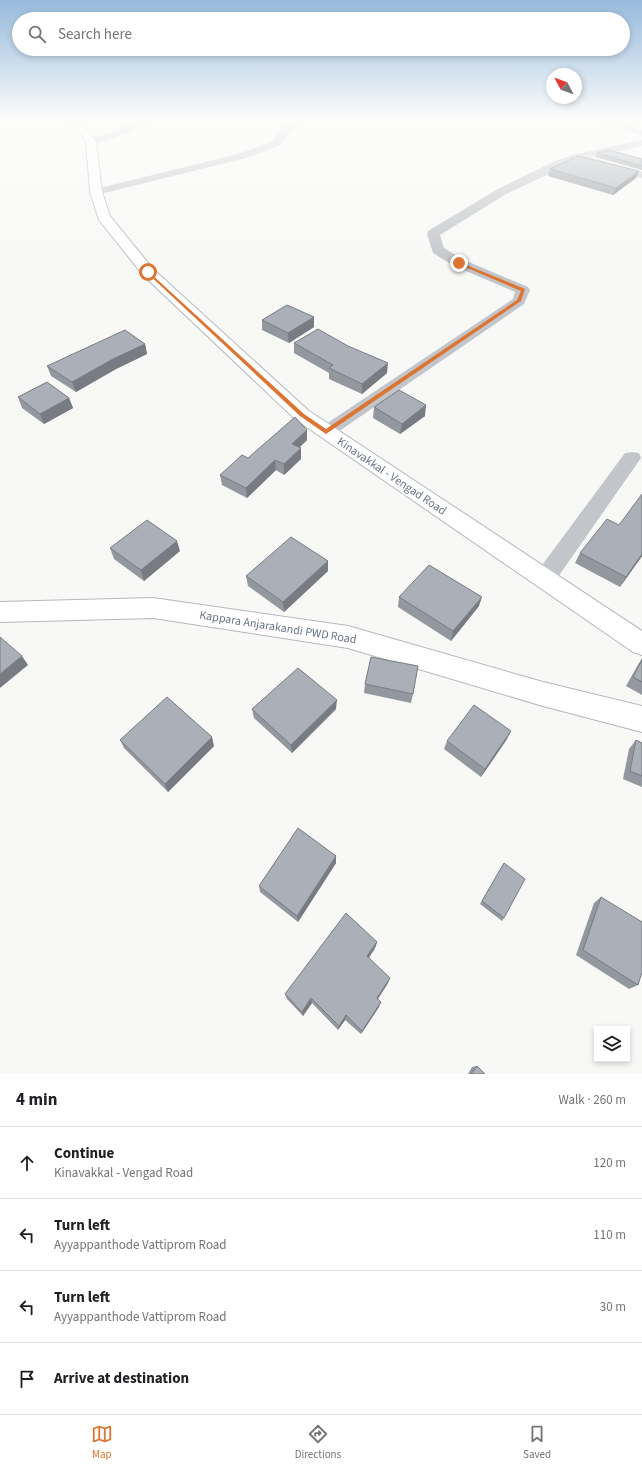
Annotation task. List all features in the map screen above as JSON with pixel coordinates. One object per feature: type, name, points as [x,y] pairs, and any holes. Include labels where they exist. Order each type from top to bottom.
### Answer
[{"type":"main road","name":"Kinavakkal - Vengad Road","points":[[94,170],[96,192],[104,217],[148,272],[302,415],[642,644]]},
{"type":"main road","name":"Kappara Anjarakandi PWD Road","points":[[0,612],[153,608],[348,637],[543,694],[642,719]]},
{"type":"street","points":[[96,192],[185,170]]},
{"type":"street","points":[[326,432],[519,301],[523,290],[459,263],[438,250],[433,234],[485,200],[544,170]]},
{"type":"street","points":[[623,170],[642,176]]},
{"type":"street","points":[[545,578],[632,458]]},
{"type":"building","points":[[554,170],[639,171],[616,188]]},
{"type":"building","points":[[287,305],[314,317],[288,333],[262,320]]},
{"type":"building","points":[[318,329],[348,346],[388,363],[362,384],[329,368],[333,365],[294,343]]},
{"type":"building","points":[[125,330],[145,344],[113,359],[72,382],[47,366]]},
{"type":"building","points":[[47,382],[69,398],[40,414],[18,397]]},
{"type":"building","points":[[399,390],[426,405],[402,424],[374,407]]},
{"type":"building","points":[[295,417],[307,430],[292,444],[301,448],[284,464],[275,460],[246,488],[220,475],[242,455],[248,458]]},
{"type":"building","points":[[642,494],[642,554],[626,577],[580,553],[607,519],[619,525]]},
{"type":"building","points":[[147,520],[177,541],[141,570],[110,548]]},
{"type":"building","points":[[291,537],[328,561],[283,602],[246,576]]},
{"type":"building","points":[[429,565],[482,597],[453,631],[399,597]]},
{"type":"building","points":[[0,637],[22,656],[0,674]]},
{"type":"building","points":[[371,657],[418,666],[413,694],[365,684]]},
{"type":"building","points":[[642,660],[642,682],[633,677]]},
{"type":"building","points":[[298,668],[337,700],[291,745],[252,709]]},
{"type":"building","points":[[167,697],[212,737],[165,784],[120,740]]},
{"type":"building","points":[[474,705],[511,731],[485,769],[447,741]]},
{"type":"building","points":[[636,740],[642,743],[642,776],[630,771]]},
{"type":"building","points":[[298,828],[336,856],[297,916],[259,886]]},
{"type":"building","points":[[504,863],[525,879],[504,918],[482,901]]},
{"type":"building","points":[[601,897],[642,922],[642,972],[638,985],[583,950]]},
{"type":"building","points":[[346,913],[377,942],[367,956],[390,978],[377,998],[381,1002],[362,1031],[346,1015],[339,1026],[311,998],[302,1012],[285,994]]},
{"type":"building","points":[[477,1066],[485,1074],[471,1074]]},
{"type":"route","points":[[148,272],[302,415],[326,432],[519,301],[523,290],[459,263]]}]
